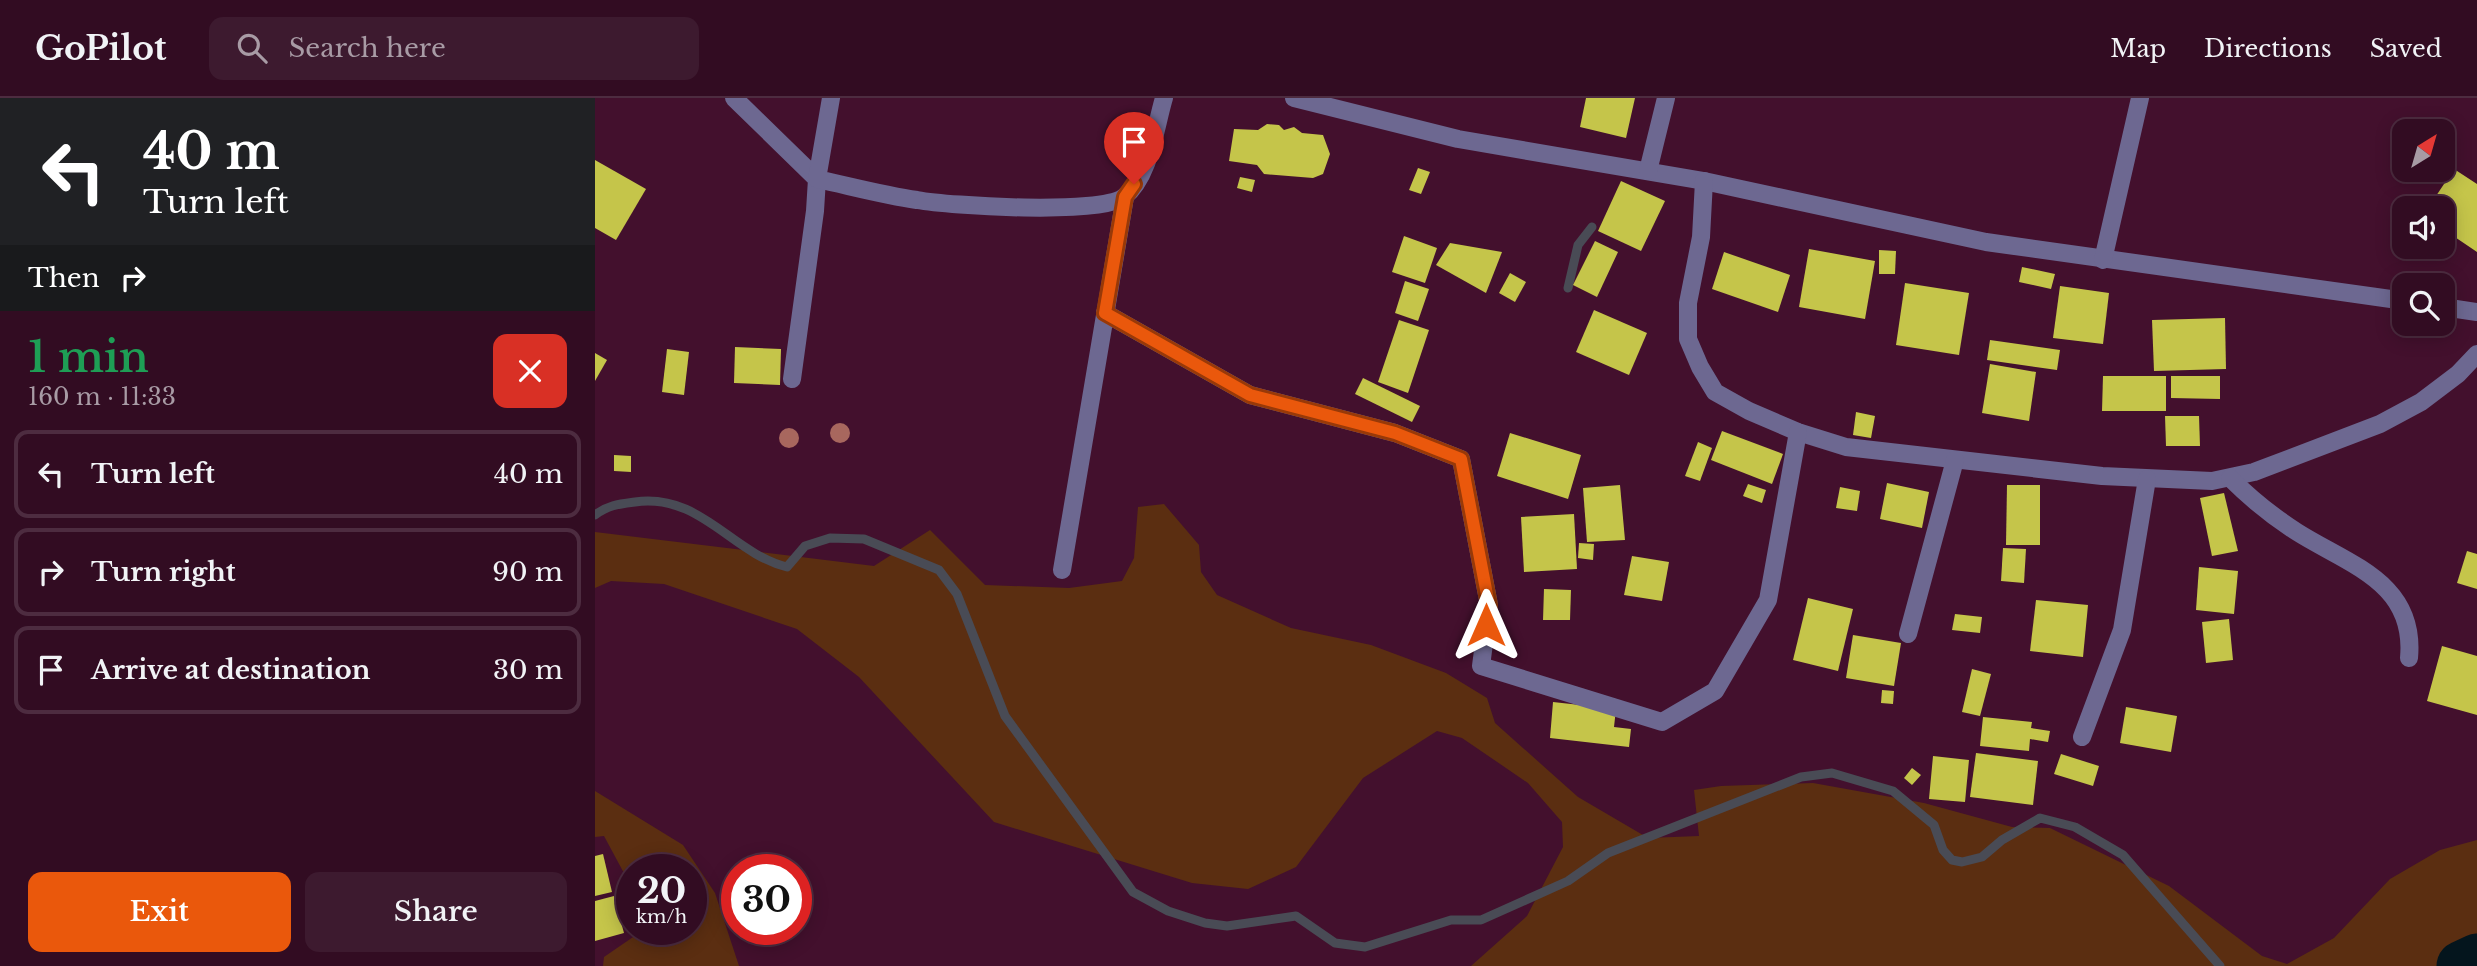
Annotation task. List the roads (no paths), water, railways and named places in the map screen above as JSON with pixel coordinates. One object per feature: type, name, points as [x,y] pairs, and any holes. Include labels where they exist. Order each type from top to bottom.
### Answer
[{"type":"street","points":[[734,98],[817,179],[918,201],[1045,207],[1104,205],[1125,197]]},
{"type":"street","points":[[792,379],[817,179],[831,98]]},
{"type":"street","points":[[1062,569],[1125,197],[1143,171],[1164,98]]},
{"type":"street","points":[[1293,98],[1458,139],[1703,181],[1986,242],[2392,299]]},
{"type":"street","points":[[1648,171],[1666,98]]},
{"type":"street","points":[[2103,260],[2140,98]]},
{"type":"street","points":[[1703,181],[1701,237],[1688,303],[1688,339],[1715,392],[1797,432],[1846,447],[2147,479],[2212,481],[2230,478],[2380,424],[2421,402],[2458,374],[2477,355]]},
{"type":"street","points":[[2455,309],[2477,312]]},
{"type":"street","points":[[1105,313],[1250,395],[1395,433],[1461,459],[1489,605],[1481,666],[1662,722],[1715,691],[1768,600],[1797,432]]},
{"type":"street","points":[[1908,634],[1955,460]]},
{"type":"street","points":[[2230,478],[2275,517],[2371,575],[2407,618],[2411,634],[2409,658]]},
{"type":"street","points":[[2082,737],[2122,629],[2147,479]]},
{"type":"waterway","points":[[1568,288],[1578,245],[1592,227]]},
{"type":"waterway","points":[[595,515],[619,504],[658,502],[679,506],[697,515],[749,550],[787,567],[805,546],[830,538],[864,539],[939,570],[957,594],[1005,716],[1133,892],[1168,911],[1205,923],[1227,926],[1296,916],[1335,943],[1365,947],[1451,920],[1481,920],[1568,881],[1608,853],[1801,777],[1832,773],[1893,791],[1934,825],[1943,850],[1952,860],[1962,862],[1982,857],[2002,840],[2040,818],[2075,827],[2123,855],[2220,966]]},
{"type":"waterway","points":[[2462,966],[2477,959]]}]
